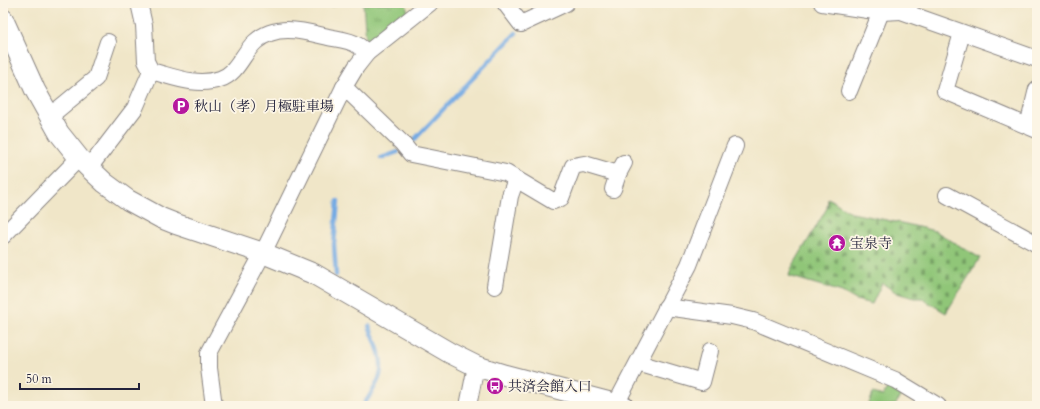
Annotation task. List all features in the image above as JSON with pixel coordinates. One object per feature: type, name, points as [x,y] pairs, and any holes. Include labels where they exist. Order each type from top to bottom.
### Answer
[{"type":"street","points":[[139,3],[144,25],[146,61],[151,71],[193,82],[208,83],[222,79],[238,66],[251,47],[262,37],[277,30],[303,31],[356,44],[367,53]]},
{"type":"street","points":[[505,3],[521,24],[566,3]]},
{"type":"street","points":[[822,3],[881,12],[906,7],[962,33],[1037,59]]},
{"type":"street","points":[[214,406],[209,368],[209,353],[262,253],[344,87],[356,67],[367,53],[424,5]]},
{"type":"street","points":[[849,91],[881,12]]},
{"type":"street","points":[[3,19],[35,90],[59,133],[84,163],[116,192],[161,218],[262,253],[314,274],[450,353],[476,366],[620,405],[638,363],[689,265],[735,146]]},
{"type":"street","points":[[962,33],[945,92],[1032,128],[1037,89]]},
{"type":"street","points":[[50,116],[96,78],[109,51]]},
{"type":"street","points":[[3,236],[84,163],[134,108],[151,71]]},
{"type":"street","points":[[344,87],[402,143],[411,154],[506,173],[553,201],[561,198],[573,166],[584,164],[619,176]]},
{"type":"street","points":[[495,286],[505,261],[510,196],[516,179]]},
{"type":"street","points":[[947,195],[1037,244]]},
{"type":"street","points":[[666,307],[732,316],[753,321],[895,380],[938,406]]},
{"type":"street","points":[[638,363],[702,382],[710,351]]},
{"type":"street","points":[[468,406],[476,366]]},
{"type":"green space","points":[[308,3],[335,3],[335,6],[308,7]]},
{"type":"green space","points":[[363,3],[406,3],[408,13],[368,44],[366,40]]},
{"type":"green space","points":[[828,198],[852,213],[935,231],[980,258],[946,313],[921,298],[914,298],[897,293],[882,283],[872,304],[856,300],[842,292],[789,276],[791,269],[827,208]]},
{"type":"green space","points":[[890,386],[903,391],[895,406],[868,406],[873,393],[883,396],[887,388]]},
{"type":"waterway","points":[[413,141],[516,33]]},
{"type":"waterway","points":[[381,158],[398,152]]},
{"type":"waterway","points":[[336,275],[334,244],[338,201]]},
{"type":"waterway","points":[[363,406],[377,383],[381,369],[380,356],[369,326]]},
{"type":"place","name":"秋山（孝）月極駐車場","points":[[181,106]]},
{"type":"place","name":"宝泉寺","points":[[837,243]]},
{"type":"place","name":"共済会館入口","points":[[495,386]]}]
